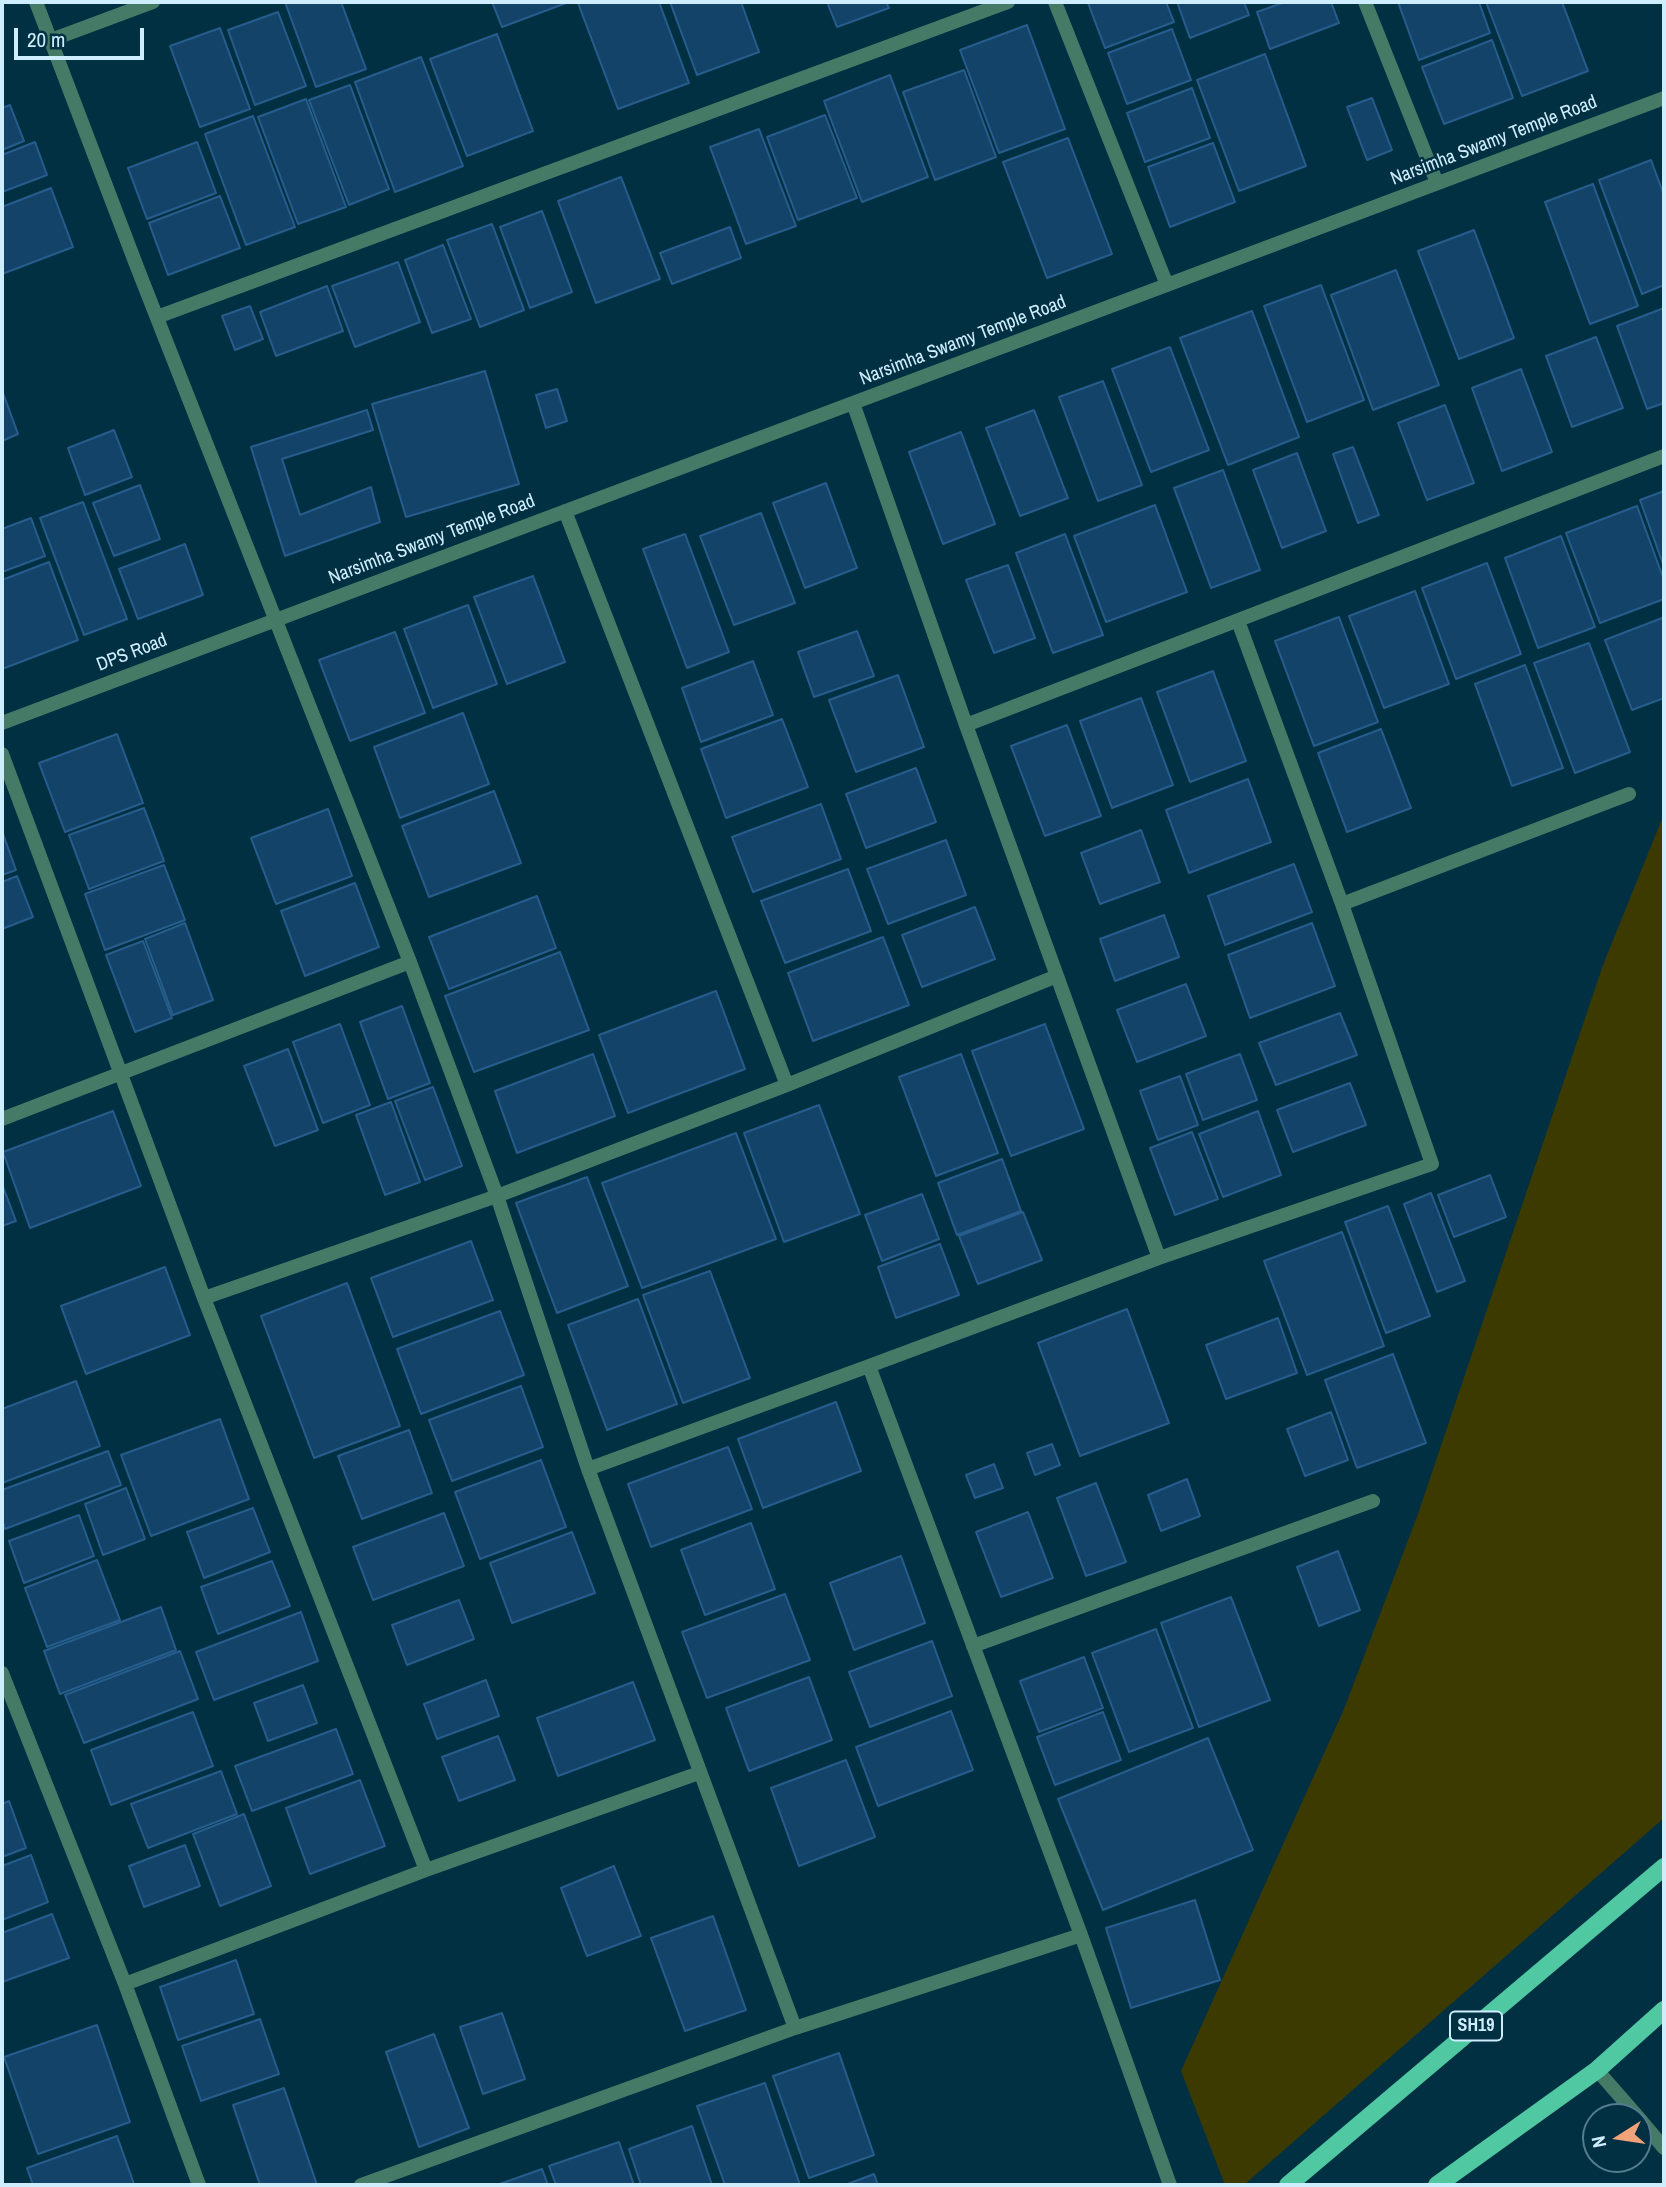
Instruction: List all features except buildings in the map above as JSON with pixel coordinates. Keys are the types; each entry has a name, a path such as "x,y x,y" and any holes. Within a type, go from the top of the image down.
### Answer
{"main road":[{"name":"SH19","path":"1288,2185 1664,1867"},
{"path":"1437,2185 1597,2070 1664,2010"}],"street":[{"path":"36,2 410,962 497,1196 588,1469 795,2028"},
{"path":"51,40 153,2"},
{"path":"157,317 1008,2"},
{"path":"1055,2 1167,285"},
{"path":"1365,2 1437,183"},
{"name":"Narsimha Swamy Temple Road","path":"276,619 1664,98"},
{"path":"853,403 1158,1258"},
{"path":"966,725 1664,456"},
{"path":"565,511 787,1085"},
{"name":"DPS Road","path":"2,723 276,619"},
{"path":"588,1469 1158,1258 1432,1164 1342,904 1238,621"},
{"path":"2,754 204,1298 426,1870"},
{"path":"1342,904 1629,794"},
{"path":"2,1119 410,962"},
{"path":"204,1298 497,1196 787,1085 1057,975"},
{"path":"869,1366 1081,1935 1170,2185"},
{"path":"973,1646 1373,1501"},
{"path":"2,1673 7,1700 125,1984 199,2185"},
{"path":"125,1984 426,1870 699,1773"},
{"path":"361,2185 795,2028 1081,1935"},
{"path":"1597,2070 1626,2103"},
{"path":"1652,2134 1664,2148"}],"shaded area":[{"path":"1664,814 1664,1818 1244,2185 1225,2185 1181,2071 1344,1709 1418,1514 1603,965"}]}
